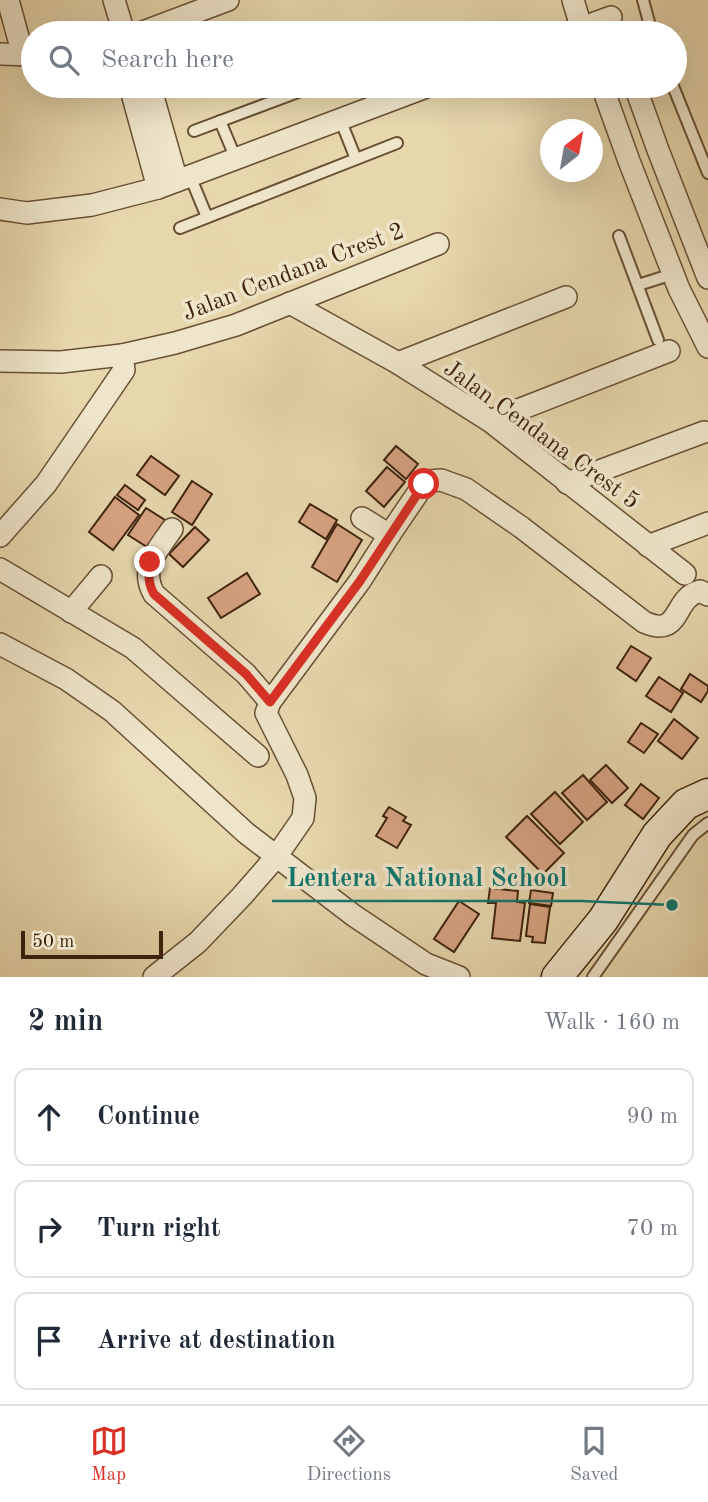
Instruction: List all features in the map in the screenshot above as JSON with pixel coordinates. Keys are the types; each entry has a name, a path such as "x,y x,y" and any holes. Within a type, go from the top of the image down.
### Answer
{"street":[{"path":"8,0 21,36"},
{"path":"114,0 120,21"},
{"path":"171,21 225,0"},
{"path":"573,0 576,21"},
{"path":"0,54 21,55"},
{"path":"137,98 150,122 175,182"},
{"path":"150,98 150,122"},
{"path":"0,209 27,213 92,205 175,182 398,98"},
{"path":"606,98 676,282 708,347"},
{"path":"639,98 708,278 676,282"},
{"name":"Jalan Cendana Crest 2","path":"0,361 61,362 122,355 175,344 236,325 438,244"},
{"path":"398,363 566,297"},
{"name":"Jalan Cendana Crest 5","path":"290,303 398,363 489,422 685,574"},
{"path":"489,422 664,346"},
{"path":"0,536 46,484 124,370 122,355"},
{"path":"567,482 704,432"},
{"path":"155,977 198,942 276,857 303,818 305,798 297,775 266,713 270,702 360,581 424,484 441,480 466,489 521,527 644,622 656,628 671,622 691,595 700,591 708,595"},
{"path":"362,519 390,534"},
{"path":"648,545 708,523"},
{"path":"172,529 150,562 150,588 246,674 270,702"},
{"path":"0,569 133,648 258,756"},
{"path":"71,612 101,576"},
{"path":"0,644 66,679 112,711 246,832 353,915 426,964 459,977"},
{"path":"557,977 603,920 657,835 686,804 708,794"}],"lane":[{"path":"643,0 649,21"},
{"path":"194,131 282,98"},
{"path":"678,98 708,173"},
{"path":"340,120 356,159"},
{"path":"220,121 236,159"},
{"path":"180,228 397,143"},
{"path":"175,182 207,218"},
{"path":"619,236 664,346"},
{"path":"638,285 676,282"},
{"path":"593,977 693,835 708,823"}],"building":[{"path":"396,446 418,464 406,479 384,460"},
{"path":"151,456 179,476 165,495 137,475"},
{"path":"387,467 405,482 384,507 366,491"},
{"path":"192,481 212,494 192,525 172,512"},
{"path":"125,485 145,500 138,510 117,495"},
{"path":"115,497 139,515 113,550 89,532"},
{"path":"310,504 337,520 326,539 299,522"},
{"path":"146,508 165,520 147,547 128,535"},
{"path":"337,524 362,540 337,582 312,567"},
{"path":"195,527 209,540 183,567 169,554"},
{"path":"247,573 260,594 221,618 208,598"},
{"path":"631,646 651,658 636,681 617,668"},
{"path":"690,674 708,686 701,702 681,689"},
{"path":"659,677 683,693 671,712 646,696"},
{"path":"674,719 698,738 682,759 658,741"},
{"path":"641,723 658,734 644,753 628,742"},
{"path":"606,765 628,788 612,803 590,780"},
{"path":"583,775 607,802 587,820 562,793"},
{"path":"641,784 659,798 643,819 625,805"},
{"path":"555,792 583,822 560,844 531,814"},
{"path":"389,807 406,817 403,821 411,825 397,848 376,836 387,818 383,816"},
{"path":"527,816 564,853 543,874 506,837"},
{"path":"490,888 518,891 517,902 525,903 520,941 492,938 496,903 488,903"},
{"path":"531,890 553,893 551,906 529,903"},
{"path":"459,901 479,914 454,952 434,939"},
{"path":"530,904 550,907 545,943 532,942 533,937 526,936"}],"place":[{"name":"Lentera National School","path":"672,905"}],"route":[{"path":"150,562 150,588 154,594 246,674 270,702 360,581 424,484"}]}
